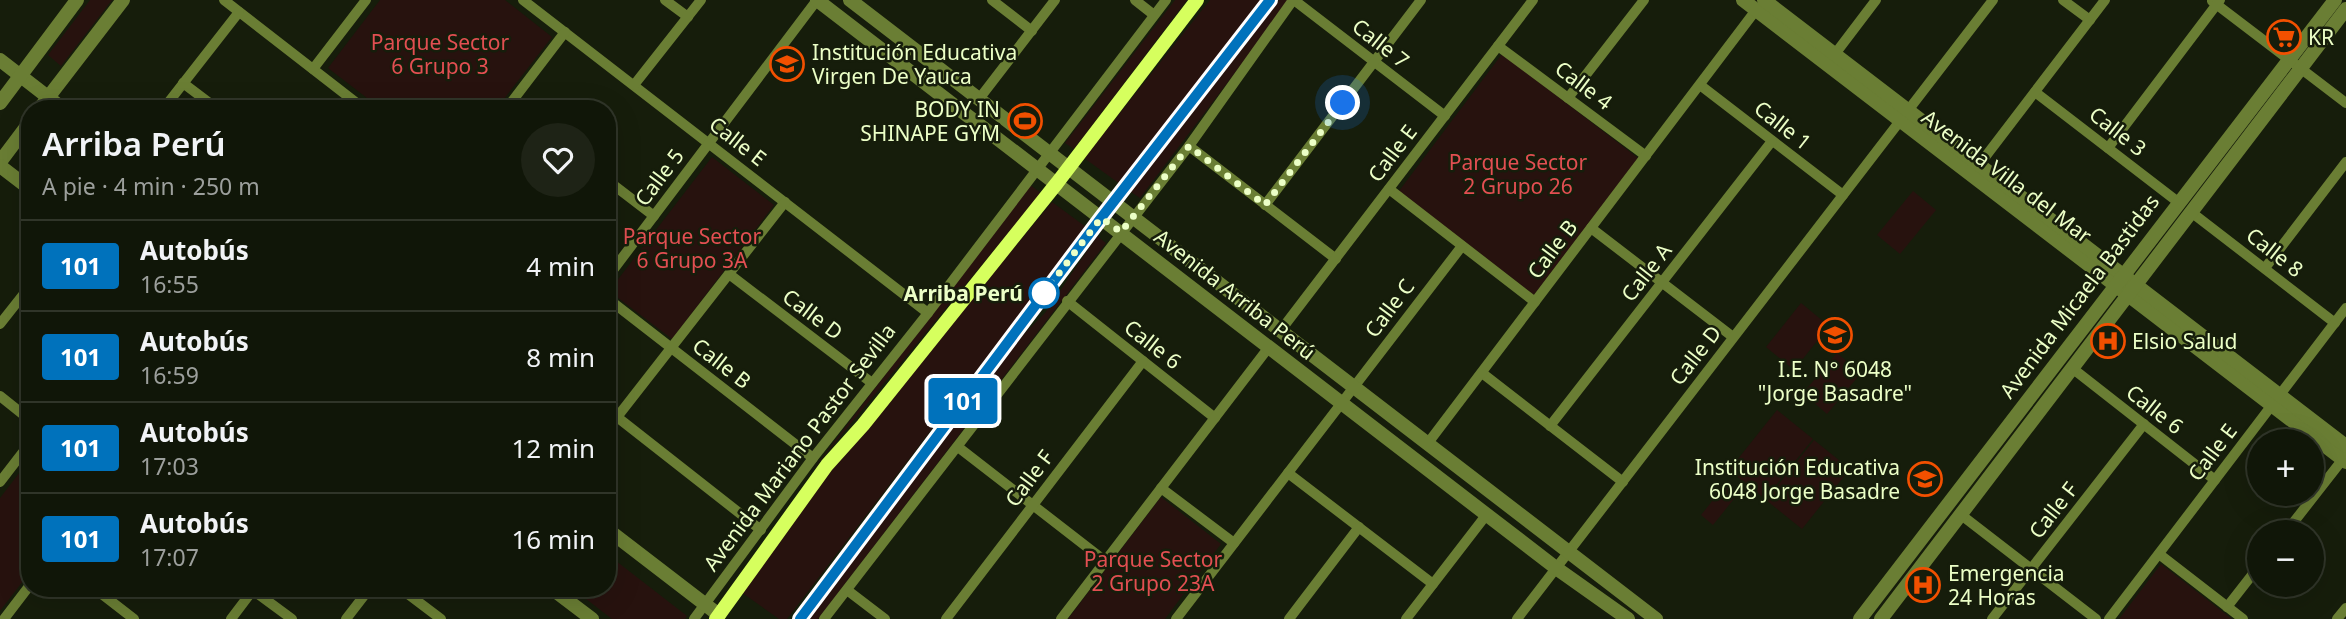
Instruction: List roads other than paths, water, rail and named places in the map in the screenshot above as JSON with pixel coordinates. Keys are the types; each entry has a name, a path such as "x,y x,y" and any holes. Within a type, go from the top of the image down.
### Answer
{"main road":[{"name":"Avenida Mariano Pastor Sevilla","path":"720,618 827,465 863,425 1069,168 1197,0"},
{"path":"800,619 1101,218 1270,0"}],"street":[{"path":"0,103 76,0"},
{"path":"46,100 122,0"},
{"path":"223,0 353,100"},
{"path":"313,69 366,0"},
{"name":"Calle E","path":"523,0 928,313"},
{"path":"665,0 688,18"},
{"path":"634,85 702,0"},
{"name":"Avenida Arriba Perú","path":"817,0 1269,347 1428,443 1656,619"},
{"name":"Calle 5","path":"616,266 817,0"},
{"name":"Avenida Arriba Perú","path":"850,0 1282,330 1348,394 1487,514 1628,619"},
{"path":"992,0 1032,31"},
{"path":"979,99 1055,0"},
{"path":"1135,0 1154,15"},
{"name":"Avenida Mariano Pastor Sevilla","path":"694,619 813,458 928,313 1166,0"},
{"path":"824,619 1189,146 1293,0"},
{"name":"Calle 7","path":"1293,0 1445,116"},
{"path":"1265,205 1421,0"},
{"name":"Calle E","path":"1282,330 1533,0"},
{"path":"1568,98 1644,0"},
{"name":"Avenida Villa del Mar","path":"1743,0 1760,5 1835,54 1904,115 1979,165 2118,280"},
{"path":"1835,54 1876,0"},
{"path":"1904,115 1993,0"},
{"path":"2063,0 2090,20"},
{"path":"1979,165 2105,0"},
{"name":"Avenida Micaela Bastidas","path":"1881,619 2191,212 2295,64 2335,0"},
{"path":"2108,148 2216,1 2346,103"},
{"name":"Avenida Villa del Mar","path":"1760,5 2345,456"},
{"name":"Calle B","path":"1428,443 1760,5"},
{"name":"Avenida Micaela Bastidas","path":"1860,619 2178,202 2295,64 2346,9"},
{"path":"169,100 239,12"},
{"path":"515,100 565,32"},
{"name":"Calle 4","path":"1498,46 1646,156"},
{"path":"0,60 21,76 41,100"},
{"path":"183,83 205,100"},
{"name":"Calle 1","path":"1700,85 1843,195"},
{"name":"Calle 3","path":"2035,92 2178,202"},
{"name":"Calle D","path":"1517,619 1904,115"},
{"path":"21,135 0,164 21,182"},
{"name":"Calle A","path":"1550,426 1772,141"},
{"path":"1189,146 1336,259"},
{"path":"2265,268 2346,162"},
{"path":"616,187 654,216"},
{"path":"1389,189 1535,302"},
{"path":"761,530 617,417 785,202"},
{"name":"Calle 8","path":"2191,212 2335,323"},
{"path":"1591,228 1734,337"},
{"name":"Calle C","path":"1348,394 1462,246"},
{"name":"Calle D","path":"729,274 872,383"},
{"name":"Calle 6","path":"1067,301 1215,418"},
{"path":"0,324 21,305"},
{"name":"Calle B","path":"616,305 813,458"},
{"name":"Calle E","path":"2109,619 2346,308"},
{"path":"1061,619 1269,347"},
{"name":"Calle F","path":"946,619 1143,361"},
{"name":"Calle 6","path":"2072,368 2215,480"},
{"path":"1482,373 1623,482"},
{"path":"1177,619 1348,394"},
{"path":"0,396 21,413"},
{"name":"Calle F","path":"1992,619 2144,424"},
{"path":"958,447 1105,561"},
{"path":"0,481 21,454"},
{"path":"2295,520 2345,456"},
{"path":"1288,472 1433,584"},
{"path":"1161,488 1234,543"},
{"path":"1406,619 1487,514"},
{"path":"1960,514 2096,619"},
{"path":"1289,619 1359,527"},
{"path":"616,536 720,618"},
{"path":"2159,554 2243,619"},
{"path":"2227,607 2247,581"},
{"path":"847,590 884,619"},
{"path":"4,619 21,597"},
{"path":"106,597 134,619"},
{"path":"231,619 246,597"},
{"path":"263,597 292,619"},
{"path":"346,619 363,597"},
{"path":"412,597 441,619"},
{"path":"561,597 583,616"},
{"path":"2337,619 2346,607"}],"place":[{"name":"KR","path":"2284,37"},
{"name":"Institución Educativa Virgen De Yauca","path":"787,64"},
{"name":"BODY IN SHINAPE GYM","path":"1025,121"},
{"name":"Arriba Perú","path":"1044,293"},
{"name":"I.E. N° 6048 \"Jorge Basadre\"","path":"1835,335"},
{"name":"Elsio Salud","path":"2108,341"},
{"name":"Institución Educativa 6048 Jorge Basadre","path":"1925,479"},
{"name":"Emergencia 24 Horas","path":"1923,585"}],"park label":[{"name":"Parque Sector 6 Grupo 3","path":"440,54"},
{"name":"Parque Sector 2 Grupo 26","path":"1518,174"},
{"name":"Parque Sector 6 Grupo 3A","path":"692,248"},
{"name":"Parque Sector 2 Grupo 23A","path":"1153,571"}]}
